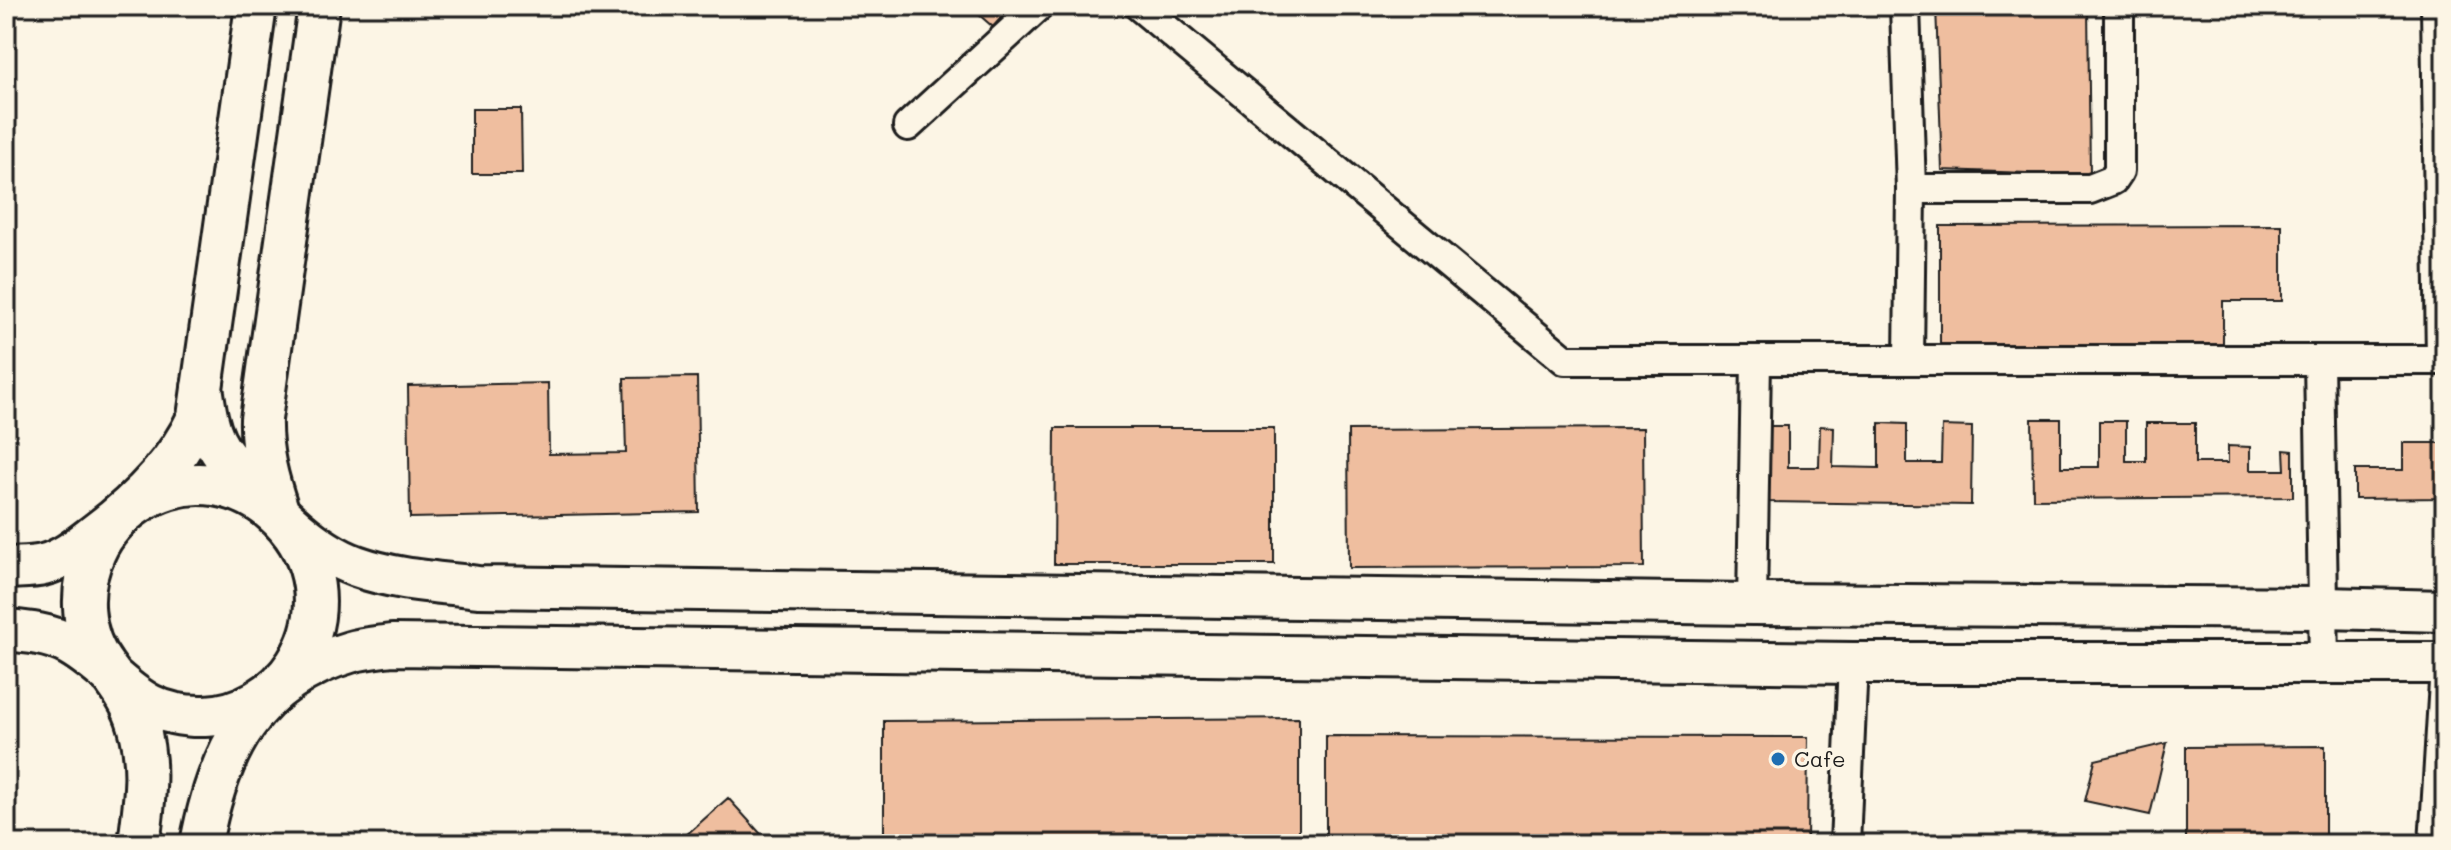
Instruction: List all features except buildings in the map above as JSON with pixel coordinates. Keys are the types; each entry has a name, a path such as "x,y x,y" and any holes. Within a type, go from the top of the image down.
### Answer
{"street":[{"path":"139,844 147,777 138,723 118,684 91,644 83,596 87,572 109,529 159,477 187,440 198,417 256,6"},
{"path":"281,518 261,444 261,419 319,6"},
{"path":"908,126 1039,6"},
{"path":"1139,6 1565,360 2443,360 2436,6"},
{"path":"1905,6 1911,189 1909,360"},
{"path":"1911,189 2090,189 2113,180 2119,171 2119,6"},
{"path":"1752,604 1756,360"},
{"path":"2319,360 2324,664"},
{"path":"201,844 214,787 230,747 249,718 291,672 304,652 313,629 316,605 315,581 297,536 216,444 207,422 202,387"},
{"path":"6,568 42,566 68,555 146,498 168,489 193,485 217,486 240,492 262,503 317,544 354,565 398,577 478,587 2445,611"},
{"path":"1320,598 1321,656"},
{"path":"6,630 36,632 68,644 90,658 137,699 159,709 183,715 207,716 231,713 253,703 317,664 352,652 392,645 1853,663 2445,665 2434,844"},
{"path":"1845,844 1853,663"}],"place":[{"name":"Cafe","path":"1778,759"}]}
